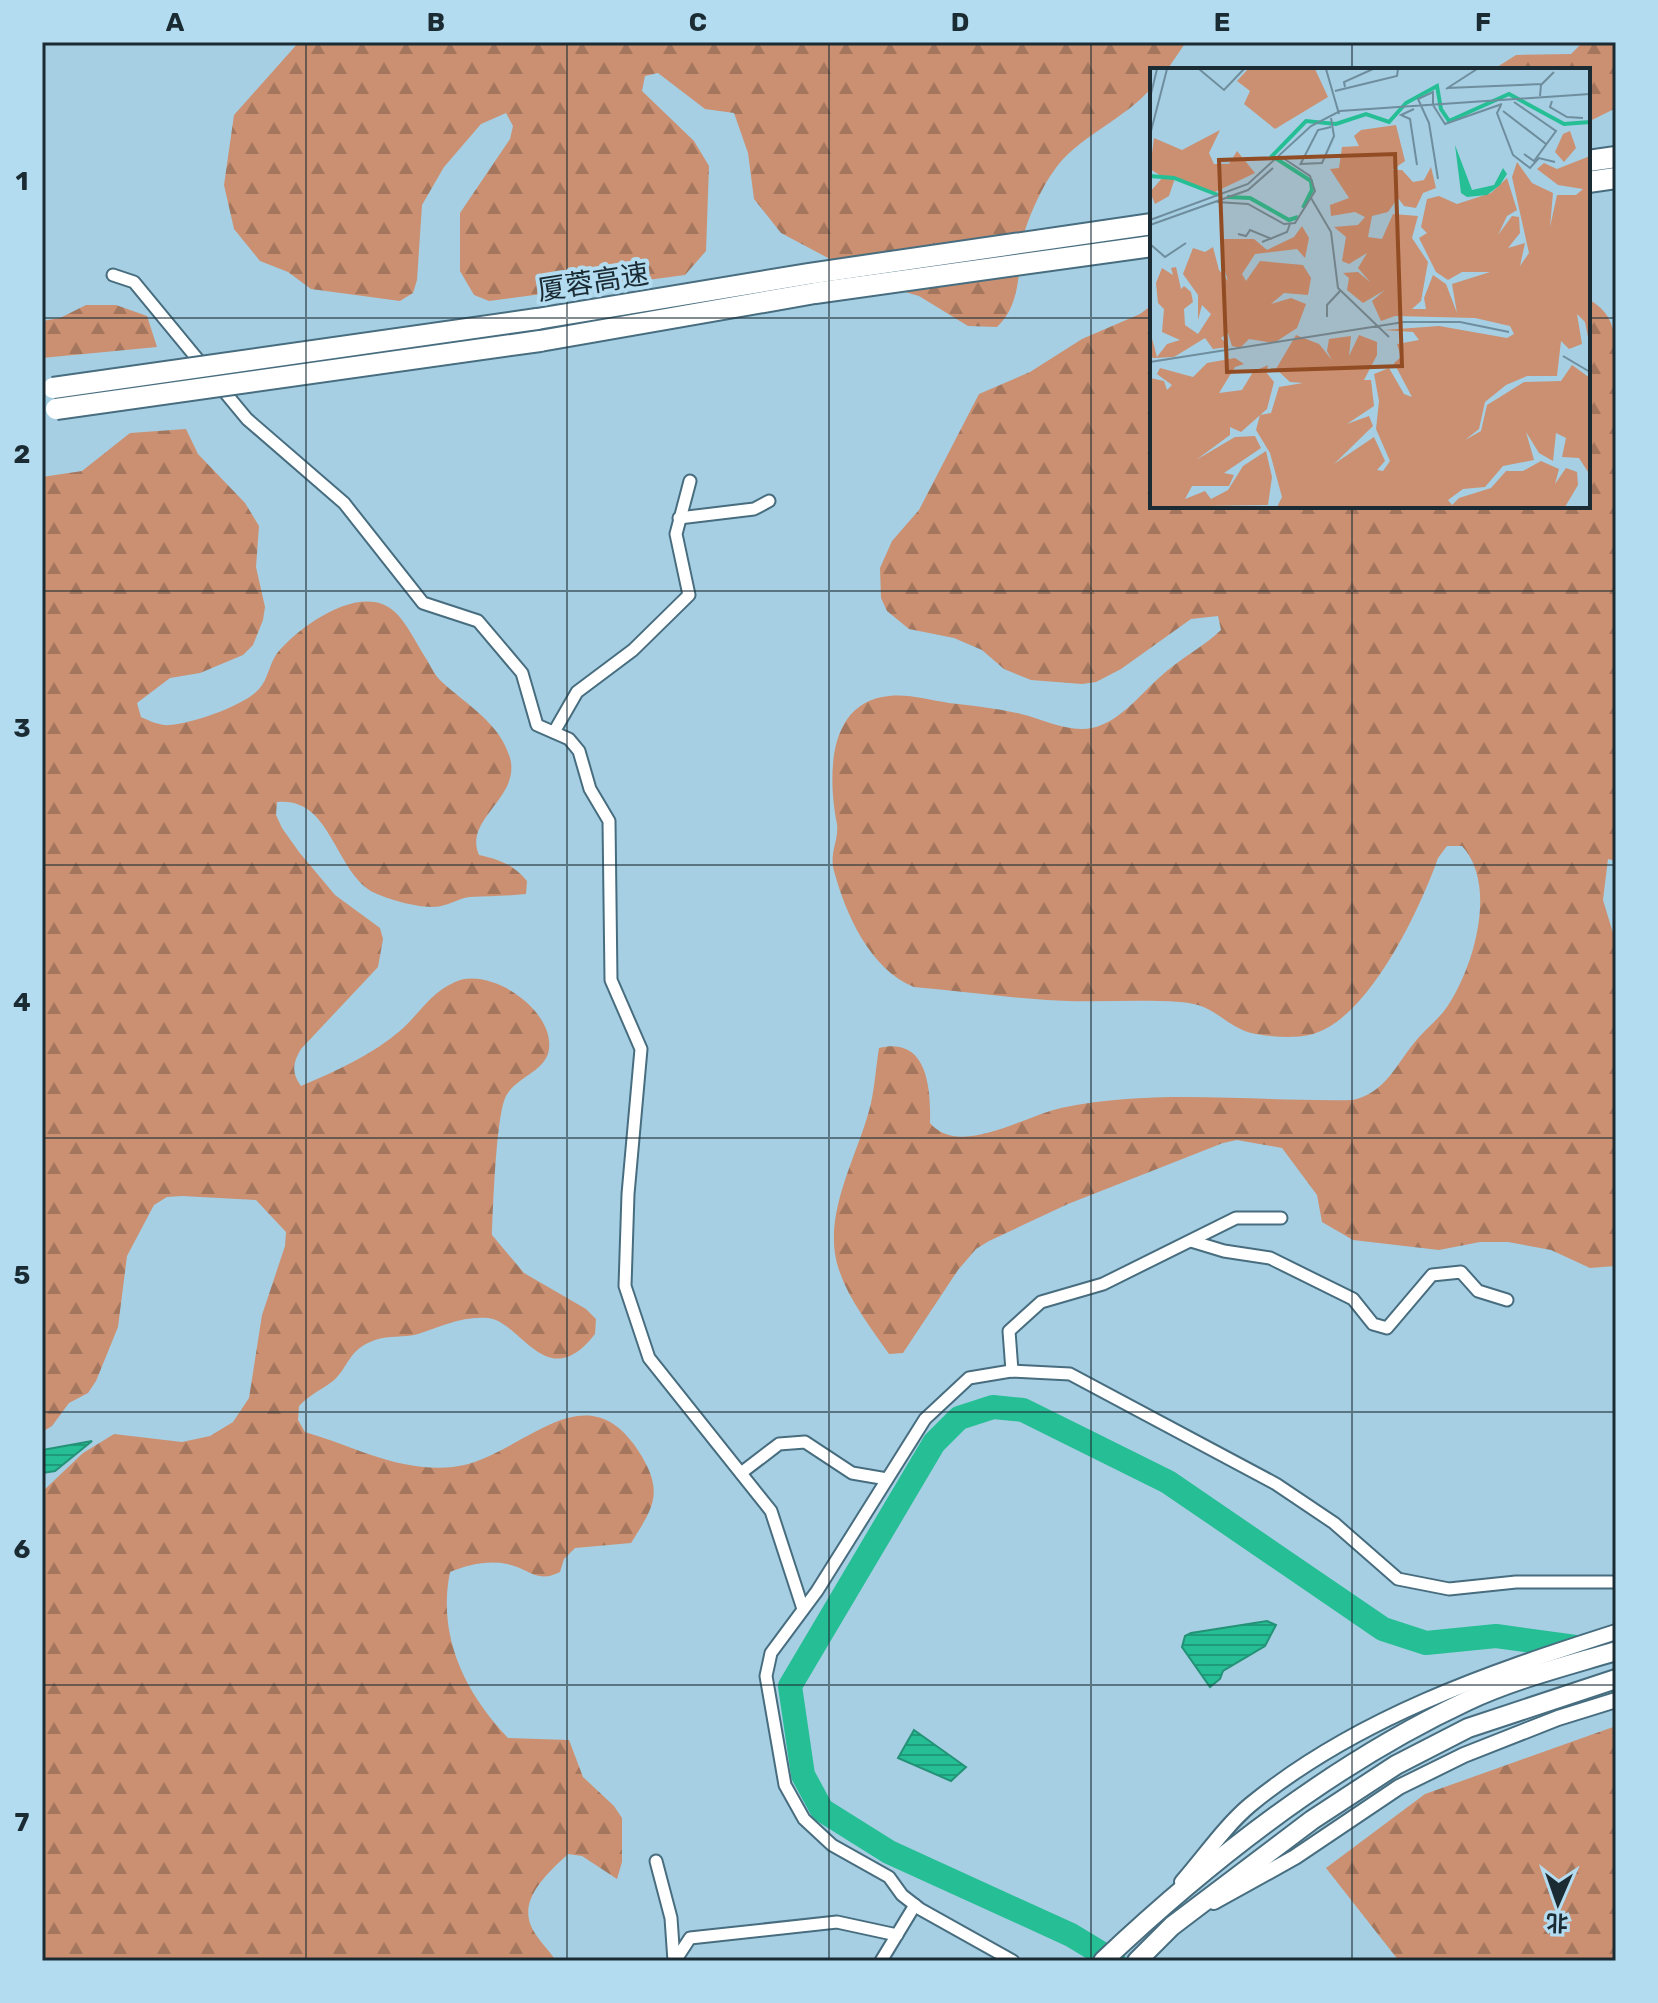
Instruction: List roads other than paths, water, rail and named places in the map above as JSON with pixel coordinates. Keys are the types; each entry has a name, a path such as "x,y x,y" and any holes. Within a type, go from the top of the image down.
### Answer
{"highway":[{"path":"1590,161 1616,157"},
{"path":"1590,182 1616,178"},
{"name":"厦蓉高速","path":"48,399 808,274 1150,224"},
{"name":"厦蓉高速","path":"48,399 608,332 815,293 1150,246"},
{"path":"1103,1961 1155,1912 1301,1798 1393,1738 1534,1666 1616,1651"},
{"path":"1137,1961 1172,1926 1312,1820 1396,1765 1468,1728 1616,1679"}],"street":[{"path":"113,275 134,282 247,419 344,503 423,603 478,621 522,673 537,725 569,739 579,751 590,789 609,821 611,980 641,1049 628,1194 625,1286 649,1358 771,1511 803,1609"},
{"path":"554,732 577,692 633,650 689,595 676,534 690,481"},
{"path":"679,518 754,509 769,501"},
{"path":"1012,1371 1009,1331 1041,1302 1103,1284 1236,1218 1281,1218"},
{"path":"1191,1241 1224,1251 1270,1258 1353,1299 1373,1324 1387,1328 1432,1275 1461,1272 1478,1291 1507,1300"},
{"path":"1013,1961 915,1905 889,1877 832,1845 804,1819 785,1785 766,1676 771,1653 803,1609 925,1419 969,1378 1012,1371 1070,1374 1203,1443 1334,1523 1398,1579 1449,1589 1516,1582 1616,1582"},
{"path":"741,1473 779,1444 805,1442 852,1473 887,1479"},
{"path":"1155,1912 1249,1806 1310,1764 1396,1712 1534,1666 1616,1632"},
{"path":"1172,1926 1295,1857 1399,1787 1531,1728 1616,1700"},
{"path":"656,1861 671,1918 674,1961"},
{"path":"881,1961 915,1905"},
{"path":"674,1961 690,1938 837,1922 897,1935"}],"waterway":[{"path":"1114,1961 1071,1935 889,1852 822,1810 803,1775 790,1686 934,1443 959,1418 993,1407 1023,1410 1168,1482 1383,1629 1426,1643 1496,1636 1590,1649"}]}
